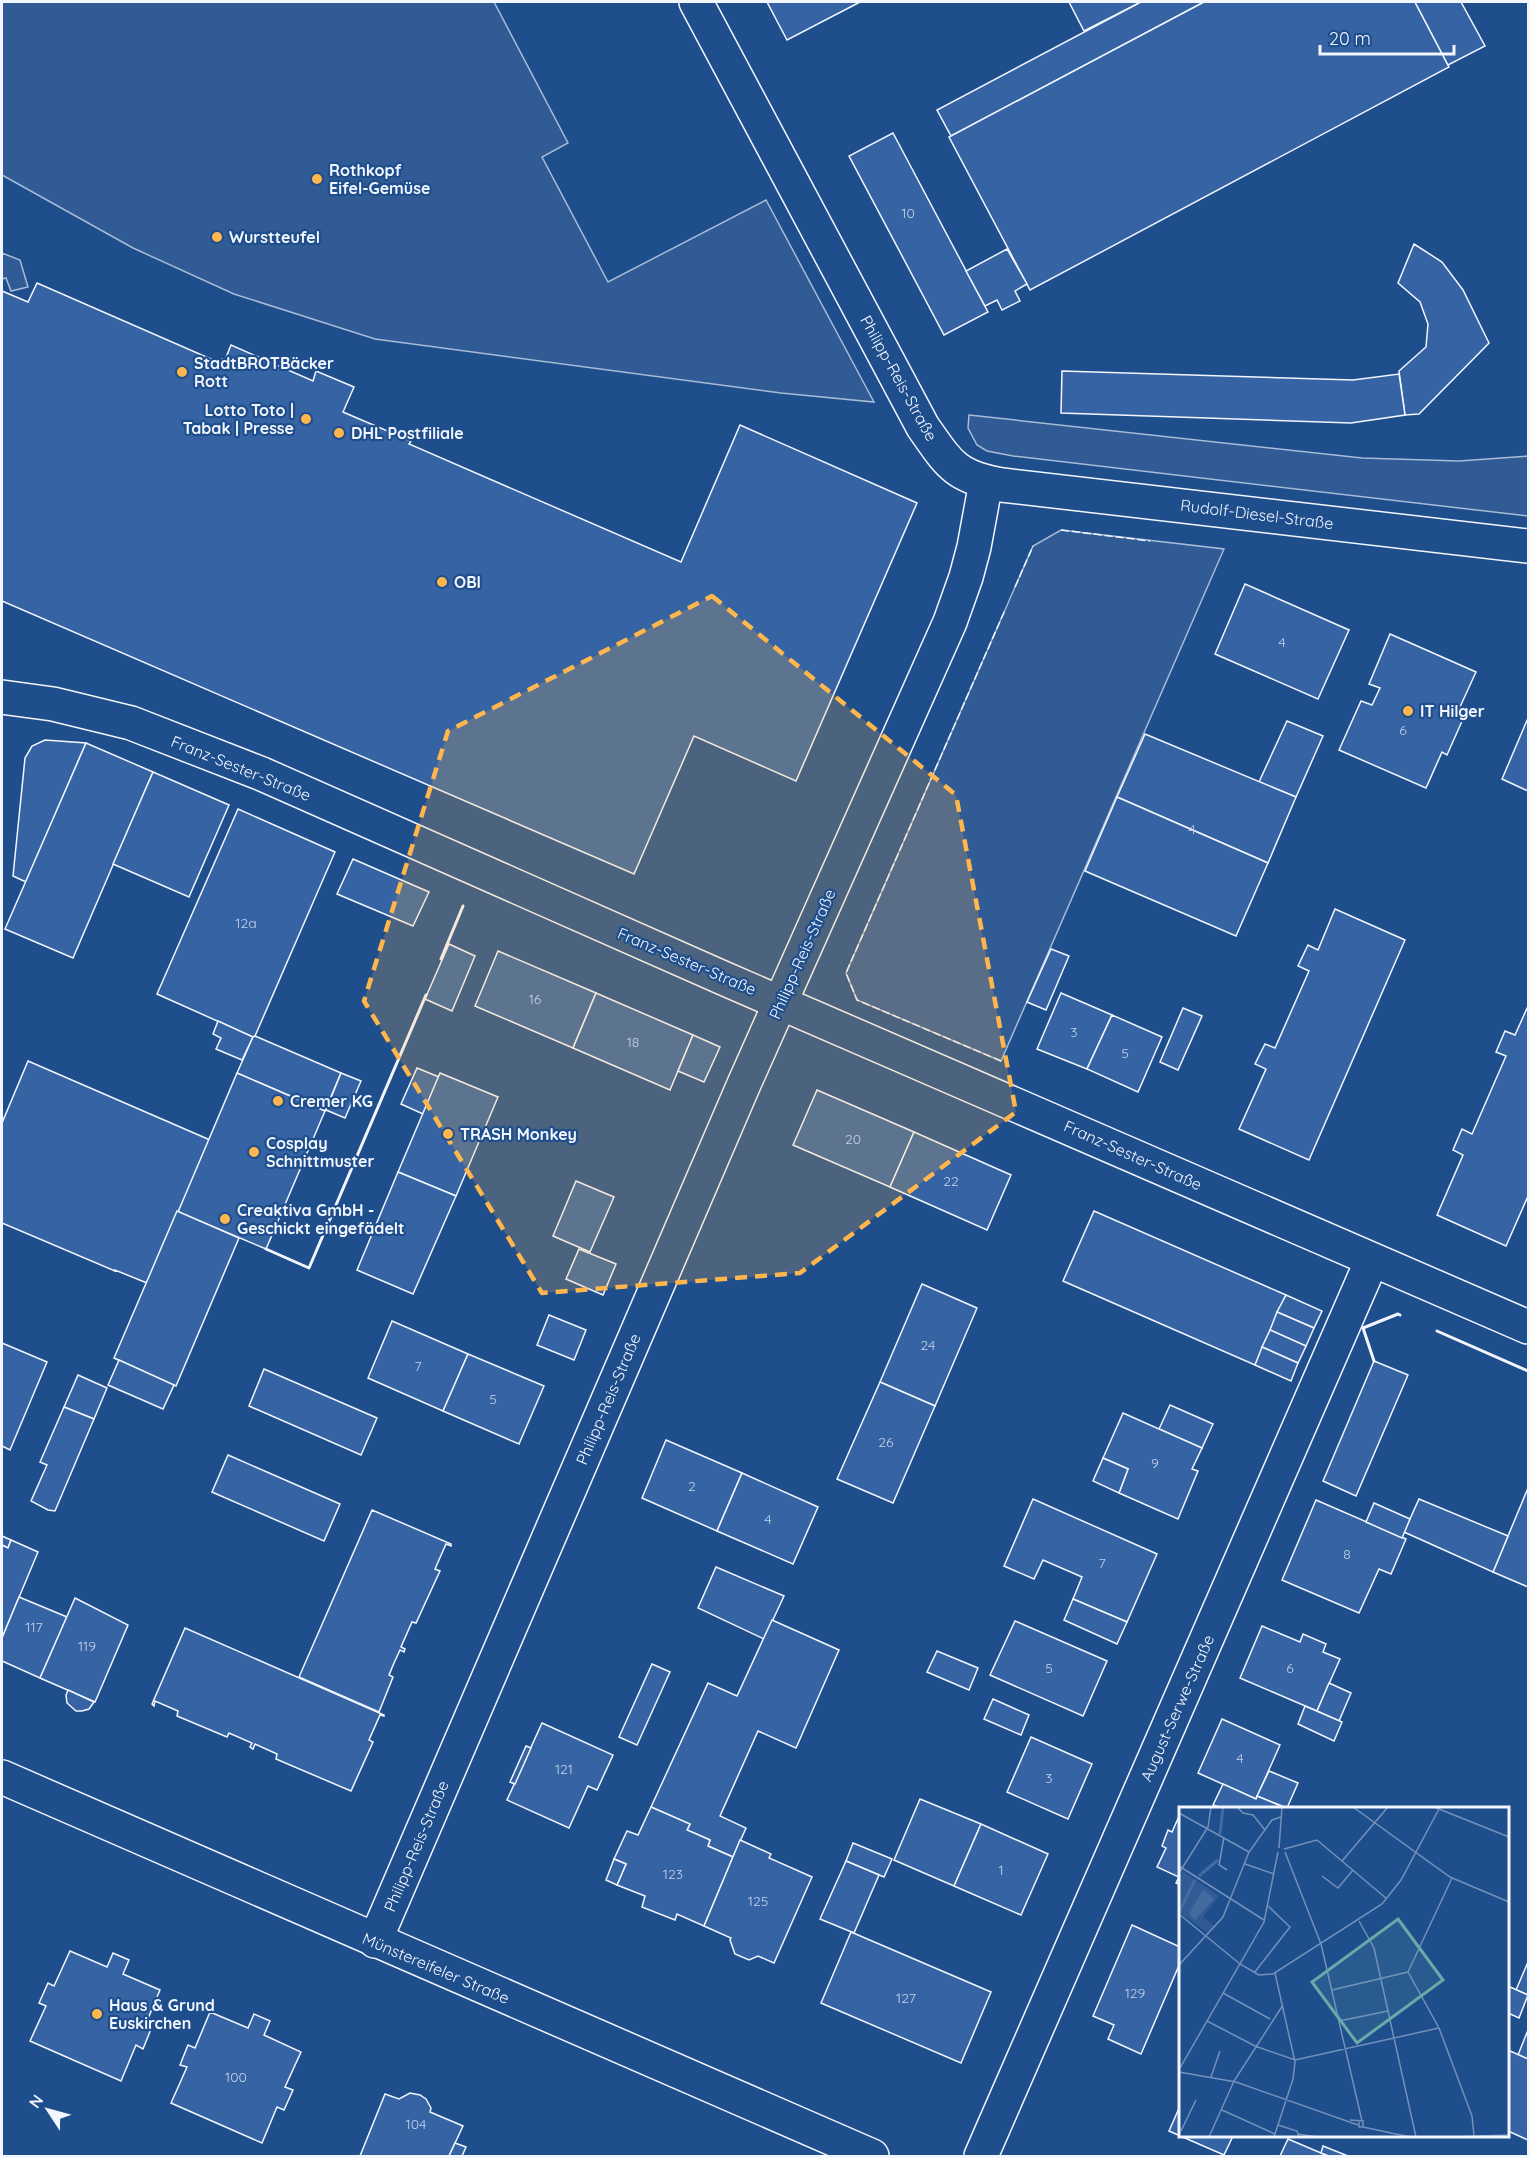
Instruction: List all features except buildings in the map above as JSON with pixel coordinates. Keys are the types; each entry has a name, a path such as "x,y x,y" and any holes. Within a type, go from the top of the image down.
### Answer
{"street":[{"name":"Philipp-Reis-Straße","path":"375,1941 780,1001 950,622 974,548 986,482 968,477 952,465 923,427 696,2"},
{"name":"Rudolf-Diesel-Straße","path":"986,482 1528,546"},
{"name":"Franz-Sester-Straße","path":"2,697 94,712 131,723 262,774 1528,1327"},
{"name":"August-Serwe-Straße","path":"981,2157 1372,1260"},
{"name":"Münstereifeler Straße","path":"2,1777 872,2157"}],"highlighted area":[{"path":"712,596 956,795 1016,1112 800,1273 542,1293 364,1001 448,731"}],"shaded area":[{"path":"2,2 494,2 568,143 542,157 608,282 766,200 874,402 781,393 375,339 234,294 133,248 2,175"},
{"path":"2,253 20,260 28,287 11,291 6,278 2,279"},
{"path":"969,415 1362,458 1459,461 1528,456 1528,516 1013,456 987,451 977,445 968,428"},
{"path":"1061,530 1224,549 1001,1061 857,1000 846,973 1033,546"}],"fence":[{"path":"1061,530 1150,541"},
{"path":"1015,587 1033,546"},
{"path":"1001,1061 857,1000 846,973 1005,610"}],"wall":[{"path":"441,959 463,906"},
{"path":"266,1249 309,1268 426,995"},
{"path":"1374,1361 1363,1328 1400,1315"},
{"path":"1437,1331 1528,1371"}],"place":[{"name":"Rothkopf Eifel-Gemüse","path":"317,179"},
{"name":"Wurstteufel","path":"217,237"},
{"name":"StadtBROTBäcker Rott","path":"182,372"},
{"name":"Lotto Toto | Tabak | Presse","path":"306,419"},
{"name":"DHL Postfiliale","path":"339,433"},
{"name":"OBI","path":"442,582"},
{"name":"IT Hilger","path":"1408,711"},
{"name":"Cremer KG","path":"278,1101"},
{"name":"TRASH Monkey","path":"448,1134"},
{"name":"Cosplay Schnittmuster","path":"254,1152"},
{"name":"Creaktiva GmbH - Geschickt eingefädelt","path":"225,1219"},
{"name":"Haus & Grund Euskirchen","path":"97,2014"}]}
